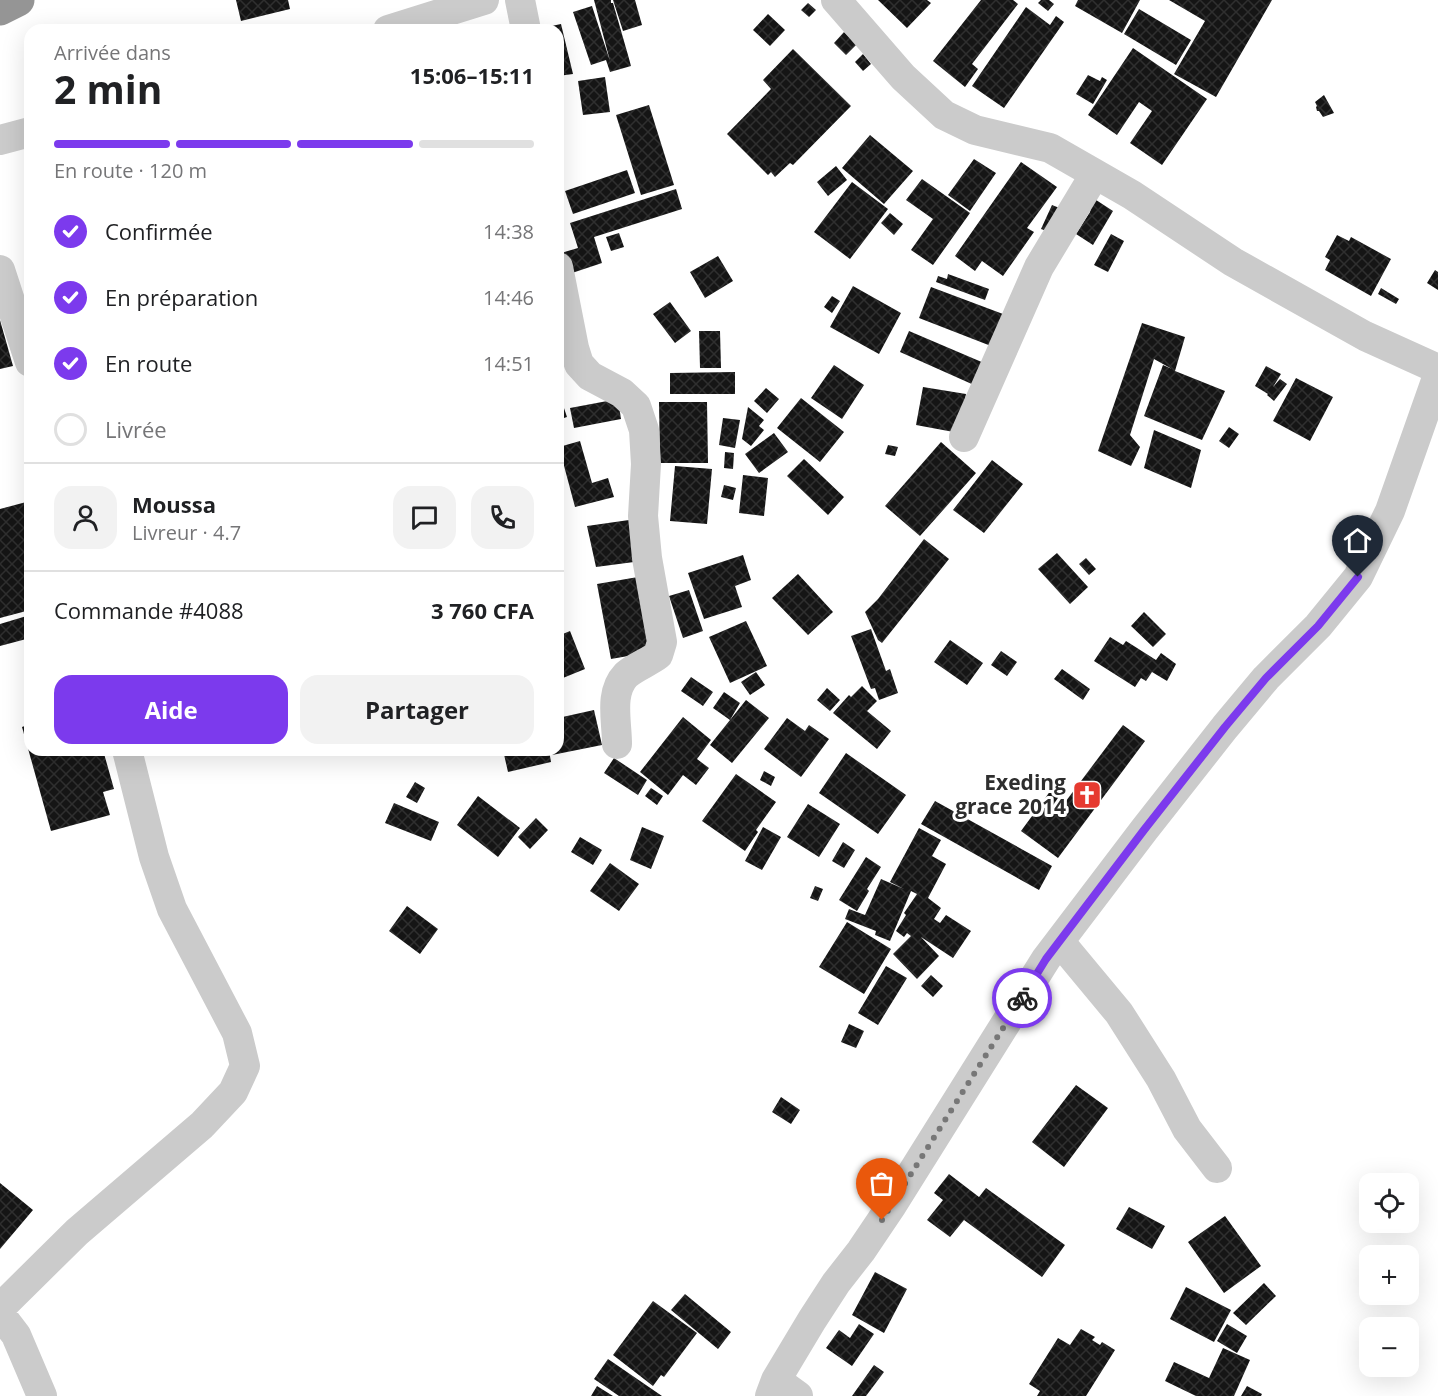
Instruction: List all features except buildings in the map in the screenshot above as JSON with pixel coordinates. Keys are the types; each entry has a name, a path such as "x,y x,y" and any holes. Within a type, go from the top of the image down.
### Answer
{"highway":[{"path":"0,9 18,0"}],"street":[{"path":"407,24 484,0"},
{"path":"520,0 525,24"},
{"path":"836,0 903,77 944,115 975,130 1050,148 1132,195 1233,262 1365,336 1438,369"},
{"path":"0,140 24,134"},
{"path":"964,437 1039,267 1095,174"},
{"path":"0,270 24,344"},
{"path":"564,297 579,364 590,376 622,393 636,406 644,430 646,464 643,516 647,558 662,642 658,655 627,674 615,694 618,744"},
{"path":"781,1391 812,1320 892,1205 1046,959 1225,727 1266,678 1318,626 1358,577 1389,511 1438,375"},
{"path":"0,1308 78,1232 202,1125 233,1092 245,1066 237,1033 172,909 154,857 129,756"},
{"path":"1060,942 1119,1013 1161,1079 1187,1129 1217,1168"},
{"path":"0,1314 15,1335 42,1396"}],"way so far":[{"path":"882,1220 1022,998"}],"place":[{"name":"Exeding grace 2014","path":"1087,795"}],"route":[{"path":"1022,998 1046,959 1225,727 1266,678 1318,626 1358,577"}]}
